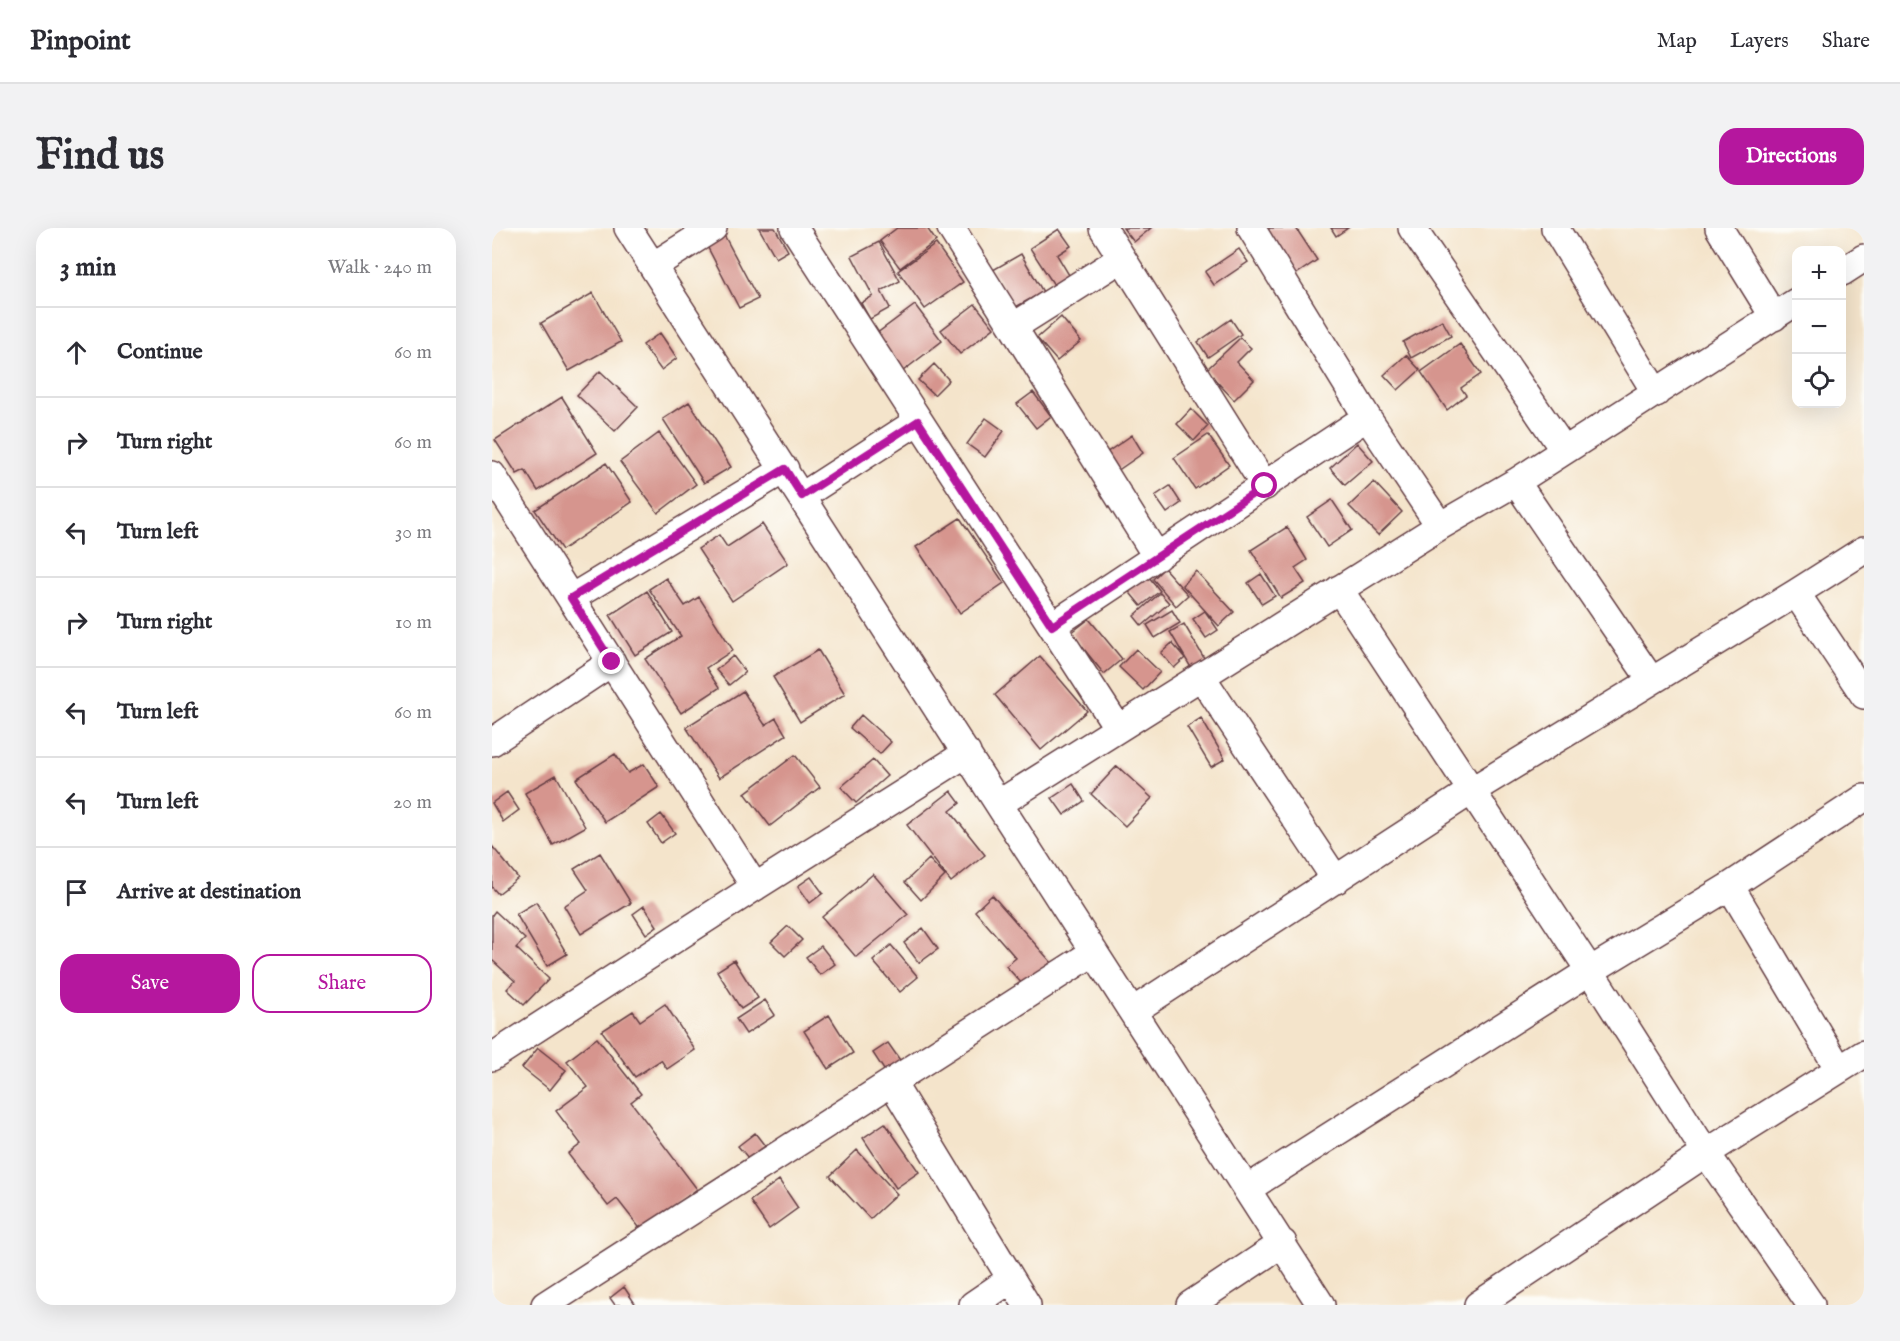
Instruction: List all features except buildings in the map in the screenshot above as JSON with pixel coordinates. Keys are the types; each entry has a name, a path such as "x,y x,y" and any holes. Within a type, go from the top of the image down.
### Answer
{"street":[{"path":"628,228 1322,1305"},
{"path":"653,266 713,228"},
{"path":"794,228 1118,728"},
{"path":"951,228 1157,557"},
{"path":"1103,228 1265,486"},
{"path":"1251,228 1367,417 1440,526"},
{"path":"1412,228 1564,450"},
{"path":"1555,228 1656,393"},
{"path":"1719,228 1774,317"},
{"path":"1012,327 1122,258"},
{"path":"1846,269 1864,258"},
{"path":"1000,803 1440,526 1516,482 1792,305"},
{"path":"1052,626 1367,417"},
{"path":"802,496 918,421"},
{"path":"571,598 785,469"},
{"path":"1516,482 1651,680"},
{"path":"495,484 571,598 755,886"},
{"path":"1133,1011 1471,791 1796,593 1864,549"},
{"path":"1339,589 1590,971 1706,1154 1811,1305"},
{"path":"1796,593 1864,695"},
{"path":"492,742 612,662"},
{"path":"1201,676 1336,880"},
{"path":"492,1057 755,886 967,753"},
{"path":"1247,1189 1590,971 1730,886 1864,798"},
{"path":"1730,886 1839,1069"},
{"path":"545,1305 1094,952"},
{"path":"1478,1305 1706,1154 1864,1054"},
{"path":"892,1083 1028,1305"},
{"path":"1190,1305 1283,1243"},
{"path":"973,1305 1011,1280"}],"route":[{"path":"612,662 571,598 785,469 802,496 918,421 1052,626 1265,486"}]}
